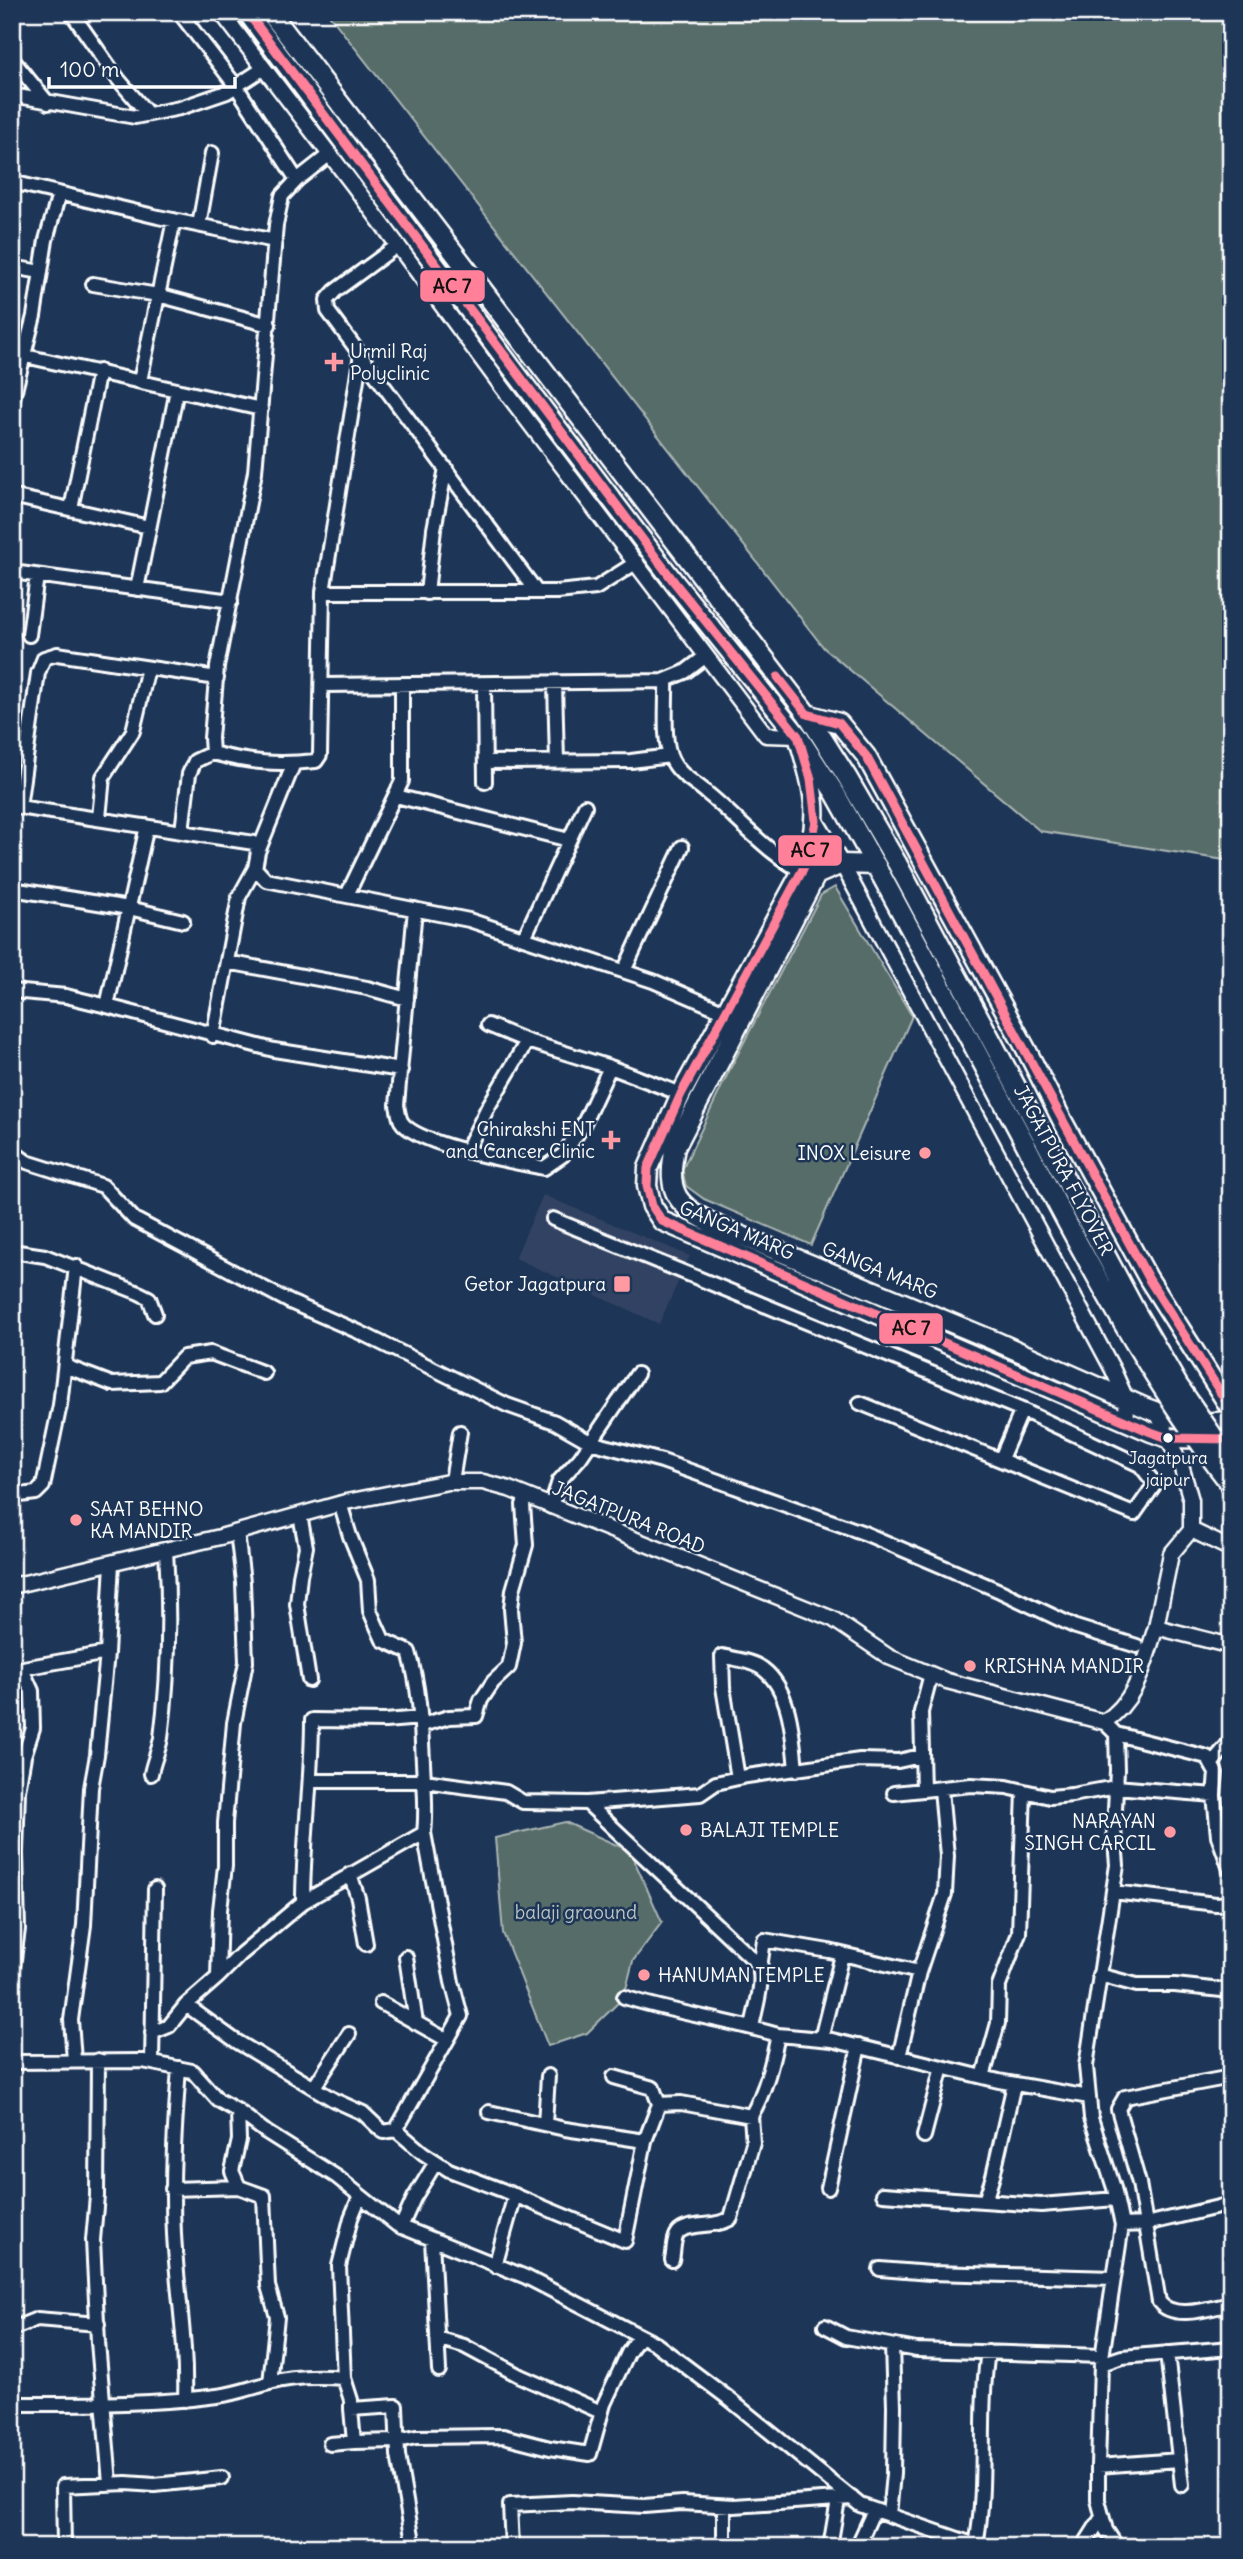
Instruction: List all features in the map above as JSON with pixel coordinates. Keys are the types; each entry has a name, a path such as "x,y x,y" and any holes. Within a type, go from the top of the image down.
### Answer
{"main road":[{"name":"JAGATPURA FLYOVER","path":"247,12 500,353 667,572 797,736 835,793 878,870 1134,1343 1164,1393 1231,1485"},
{"name":"JAGATPURA FLYOVER","path":"270,12 807,714 897,863 1136,1312 1178,1385 1231,1462"},
{"path":"807,714 839,723 866,756 1148,1278 1227,1417 1231,1439"},
{"path":"797,736 810,779 816,821 809,873 842,864 878,870"},
{"name":"GANGA MARG","path":"809,873 733,1016 675,1148 672,1164 674,1193 691,1213 995,1340 1157,1412 1171,1417 1227,1417"},
{"name":"GANGA MARG","path":"733,1016 681,1094 648,1168 647,1186 652,1206 662,1221 1127,1422 1168,1437 1231,1439"}],"street":[{"path":"71,12 118,79 148,114"},
{"path":"179,12 236,86 297,180"},
{"path":"221,12 766,735 797,736"},
{"path":"12,59 48,103"},
{"path":"12,96 135,117 180,108 227,92 264,68"},
{"path":"200,225 212,153"},
{"path":"212,753 217,678 255,471 275,241 282,196 297,180 330,154"},
{"path":"12,182 275,241"},
{"path":"12,402 18,354 59,194"},
{"path":"140,381 174,220"},
{"path":"398,245 335,291 327,300 328,311 537,592"},
{"path":"12,267 41,272"},
{"path":"93,284 158,295 269,325"},
{"path":"18,354 261,410"},
{"path":"182,831 189,775 195,761 212,753 281,765 316,761 320,755 323,592 361,354"},
{"path":"71,509 99,372"},
{"path":"137,589 177,390"},
{"path":"427,593 434,529 446,468"},
{"path":"12,496 149,527"},
{"path":"323,592 537,592 596,588 637,562"},
{"path":"12,572 231,601"},
{"path":"29,635 37,576"},
{"path":"217,678 58,654 44,658 38,673 15,806 254,843 258,852"},
{"path":"323,685 666,680 685,673 706,656"},
{"path":"99,818 103,777 133,731 148,668"},
{"path":"666,680 667,744 679,772 777,854 809,873"},
{"path":"555,683 557,762"},
{"path":"484,684 485,782"},
{"path":"347,895 402,781 402,685"},
{"path":"485,762 631,761 670,756"},
{"path":"213,1036 239,897 255,868 258,852 294,763"},
{"path":"396,796 569,840"},
{"path":"524,938 584,806"},
{"path":"816,821 842,864 1113,1370 1126,1399 1127,1422"},
{"path":"107,1006 146,826"},
{"path":"624,971 682,847"},
{"path":"255,868 266,880 279,884 469,920 653,981 733,1016"},
{"path":"12,889 129,908 183,921"},
{"path":"415,909 397,1105 401,1122 421,1138 544,1168 564,1155 583,1125 610,1067"},
{"path":"227,962 368,988 407,999"},
{"path":"12,991 66,996 213,1036 286,1052 401,1070"},
{"path":"488,1025 681,1094"},
{"path":"467,1150 488,1107 527,1041"},
{"path":"12,1151 27,1162 103,1186 134,1219 290,1302 359,1332 507,1405 555,1422 590,1442 662,1461 864,1533 1000,1591 1076,1627 1137,1646"},
{"path":"553,1219 1022,1410 1140,1465 1155,1484 1134,1514 860,1403"},
{"path":"12,1251 45,1256 76,1266 149,1298 155,1314"},
{"path":"12,1496 36,1493 43,1486 60,1405 76,1266"},
{"path":"65,1366 112,1384 160,1382 184,1357 211,1353 264,1373"},
{"path":"551,1507 559,1481 580,1458 637,1374"},
{"path":"1003,1454 1022,1410"},
{"path":"1157,1412 1182,1469 1191,1500 1191,1530 1171,1554 1156,1627 1135,1689 1120,1712 1104,1722 1116,1734 1207,1757 1216,1773 1214,1795 1218,1836 1227,1853 1231,1872"},
{"path":"452,1481 460,1432"},
{"name":"JAGATPURA ROAD","path":"12,1586 166,1550 340,1503 452,1481 483,1482 834,1619 889,1657 947,1681 1104,1722"},
{"path":"303,1902 304,1826 311,1781 312,1720 421,1721 475,1716 481,1700 493,1682 509,1667 514,1643 511,1609 513,1590 526,1545 523,1505 527,1497"},
{"path":"340,1503 368,1580 369,1611 383,1640 410,1652 416,1675 426,1814 424,1833 461,2016 396,2130"},
{"path":"300,1515 306,1547 297,1604 309,1681"},
{"path":"1191,1530 1231,1549"},
{"path":"218,1977 225,1823 234,1723 246,1662 243,1582 237,1532"},
{"path":"150,1774 161,1741 170,1610 166,1550"},
{"path":"74,2060 71,2020 84,1925 91,1788 107,1653 112,1563"},
{"path":"1156,1627 1231,1646"},
{"path":"12,1974 18,1928 15,1816 24,1756 33,1728 32,1691 17,1670 107,1653"},
{"path":"737,1778 725,1700 722,1656 761,1667 776,1682 786,1706 796,1770"},
{"path":"923,1790 921,1712 931,1674"},
{"path":"1116,1734 1114,1829 1117,1865 1086,2067 1091,2118 1122,2225 1102,2360 1098,2466 1098,2500 1106,2530 1117,2547"},
{"path":"1212,1763 1231,1741"},
{"path":"311,1781 424,1780 506,1793 523,1802 587,1803 699,1794 716,1783 737,1778 860,1760 898,1761 921,1756"},
{"path":"894,1793 971,1785 1007,1787 1050,1797 1116,1787 1214,1795"},
{"path":"900,2057 919,1972 945,1894 947,1856 941,1789"},
{"path":"983,2077 998,2023 999,1986 1019,1933 1024,1790"},
{"path":"587,1803 760,1968"},
{"path":"152,2033 169,2026 186,2006 241,1954 303,1902 424,1833"},
{"path":"350,1874 358,1898 366,1944"},
{"path":"152,2063 155,1889"},
{"path":"1113,1892 1216,1904 1231,1903"},
{"path":"752,2027 764,1940 919,1972"},
{"path":"821,2039 842,1955"},
{"path":"406,1957 416,2023"},
{"path":"1099,1975 1137,1985 1175,1985 1231,1991"},
{"path":"624,1997 778,2035 859,2046 1014,2084 1089,2097"},
{"path":"381,2003 447,2040"},
{"path":"186,2006 236,2041 363,2113 383,2132 396,2130 449,2170 625,2241 634,2207 645,2141 659,2104 653,2088 614,2077"},
{"path":"314,2087 349,2034"},
{"path":"673,2260 677,2234 682,2229 725,2223 731,2218 753,2143 751,2116 761,2099 778,2035"},
{"path":"828,2188 859,2046"},
{"path":"99,2060 93,2240 110,2483"},
{"path":"12,2062 99,2060 152,2063 192,2071 218,2100 238,2110 266,2132 337,2177 401,2227 526,2277 656,2344 860,2505 979,2546 984,2414 982,2385 988,2352"},
{"path":"924,2136 942,2067"},
{"path":"179,2068 172,2152 172,2189 186,2364 186,2400"},
{"path":"545,2124 548,2076"},
{"path":"1231,2077 1125,2097 1118,2109 1139,2183 1159,2302 1165,2309 1174,2312 1231,2304"},
{"path":"985,2201 1014,2084"},
{"path":"659,2104 681,2103 751,2116"},
{"path":"238,2110 239,2140 232,2171 239,2187"},
{"path":"489,2112 645,2141"},
{"path":"401,2227 414,2198 436,2162"},
{"path":"172,2189 239,2187 264,2196 268,2286 277,2317 270,2383"},
{"path":"883,2194 1041,2205 1116,2199"},
{"path":"495,2266 514,2195"},
{"path":"354,2442 351,2400 344,2378 340,2266 351,2218 360,2196"},
{"path":"1122,2225 1146,2224 1231,2204"},
{"path":"432,2240 439,2370"},
{"path":"880,2269 1114,2278"},
{"path":"12,2329 37,2319 98,2324"},
{"path":"825,2326 846,2337 917,2350 1102,2360 1231,2348"},
{"path":"330,2444 397,2441 416,2437 503,2436 590,2454 601,2412 628,2353 640,2336"},
{"path":"437,2338 464,2346 520,2376 601,2412"},
{"path":"889,2515 894,2406 892,2346"},
{"path":"1167,2353 1182,2485"},
{"path":"12,2404 104,2404 186,2400 248,2391 270,2383 322,2376 344,2378"},
{"path":"351,2409 396,2406 397,2441 414,2547"},
{"path":"1098,2466 1179,2460"},
{"path":"64,2547 63,2486 110,2483 155,2485 222,2478"},
{"path":"512,2547 510,2505 572,2502 724,2506 852,2498"},
{"path":"830,2547 838,2500"},
{"path":"724,2506 724,2547"},
{"path":"857,2547 874,2510"},
{"path":"1083,2547 1102,2516"}],"shaded area":[{"path":"543,1195 690,1256 659,1324 515,1258"}],"green space":[{"path":"327,12 1231,12 1231,861 1040,831 824,648"},
{"path":"835,887 912,1016 811,1245 704,1199 686,1186 682,1170 730,1069 821,895"},
{"name":"balaji graound","path":"565,1822 630,1851 662,1922 633,1961 624,1997 587,2033 548,2046 503,1933 495,1838"}],"transit line":[{"path":"247,12 675,583 798,736 811,779 816,821 810,851 802,871 681,1094 648,1168 647,1186 652,1206 662,1221 1151,1432 1168,1438 1231,1439"},
{"path":"778,677 807,714 839,723 866,756 1148,1278 1231,1409"}],"place":[{"name":"Urmil Raj Polyclinic","path":"334,362"},
{"name":"Chirakshi ENT and Cancer Clinic","path":"611,1140"},
{"name":"INOX Leisure","path":"925,1153"},
{"name":"Getor Jagatpura","path":"622,1284"},
{"name":"Jagatpura jaipur","path":"1168,1438"},
{"name":"SAAT BEHNO KA MANDIR","path":"76,1520"},
{"name":"KRISHNA MANDIR","path":"970,1666"},
{"name":"BALAJI TEMPLE","path":"686,1830"},
{"name":"NARAYAN SINGH CARCIL","path":"1170,1832"},
{"name":"HANUMAN TEMPLE","path":"644,1975"}]}
